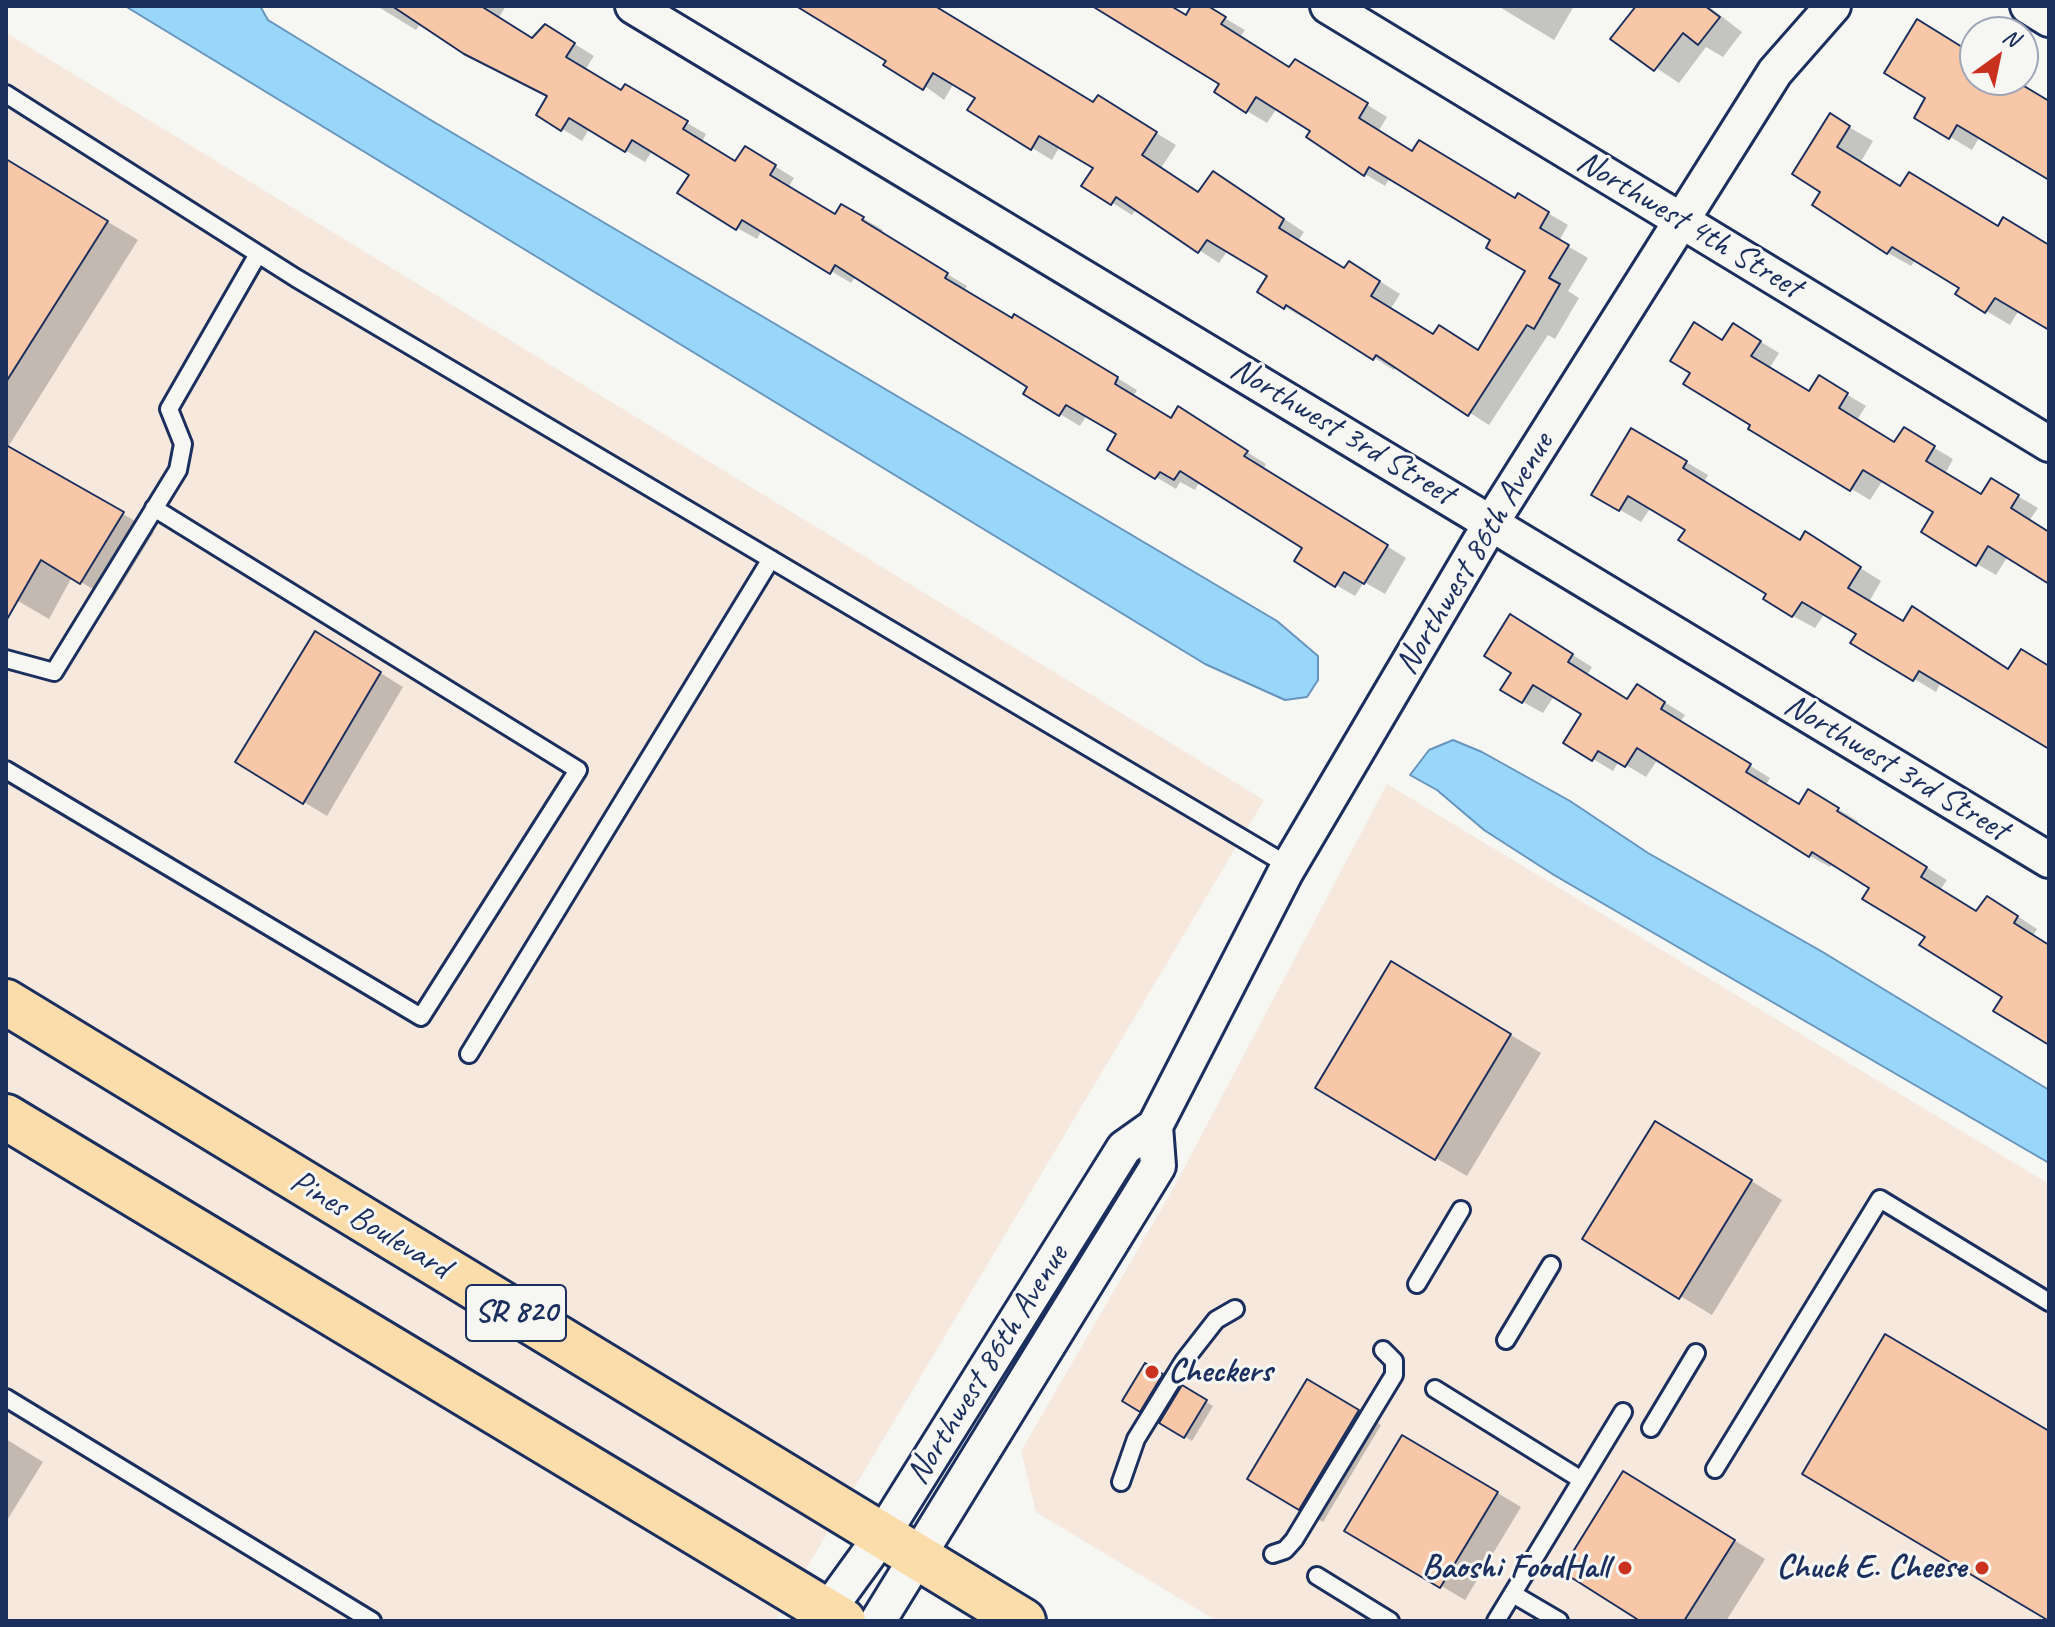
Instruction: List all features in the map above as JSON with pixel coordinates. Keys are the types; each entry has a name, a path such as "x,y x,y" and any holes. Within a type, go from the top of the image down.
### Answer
{"highway":[{"name":"Pines Boulevard","path":"13,1010 1023,1621"},
{"name":"SR 820","path":"6,1117 830,1618"}],"street":[{"name":"Northwest 3rd Street","path":"633,6 2049,860"},
{"name":"Northwest 4th Street","path":"1328,6 2049,444"},
{"name":"Northwest 86th Avenue","path":"830,1618 898,1546 1158,1166 1155,1126 1289,866 1491,523 1684,222 1775,72 1833,6"},
{"path":"2028,6 2049,19"},
{"name":"Northwest 86th Avenue","path":"878,1621 898,1546"}],"lane":[{"path":"6,94 258,254 1289,866"},
{"path":"6,659 54,672 178,470 183,444 169,409 258,254"},
{"path":"6,770 421,1017 578,770 154,508"},
{"path":"469,1054 771,559"},
{"path":"1715,1469 1880,1199 2049,1302"},
{"path":"1417,1284 1461,1210"},
{"path":"1506,1340 1551,1265"},
{"path":"1121,1482 1136,1439 1184,1361 1216,1320 1235,1309"},
{"path":"1273,1554 1285,1550 1294,1540 1394,1375 1394,1361 1383,1350"},
{"path":"1651,1428 1696,1353"},
{"path":"1435,1389 1580,1479"},
{"path":"6,1398 372,1621"},
{"path":"1496,1621 1623,1412"},
{"path":"1317,1576 1390,1621"},
{"path":"1513,1594 1559,1621"}],"shaded area":[{"path":"6,33 1264,800 775,1621 6,1621"},
{"path":"1387,784 2049,1184 2049,1621 1217,1621 1036,1512 1021,1451 1173,1189"}],"water":[{"path":"125,6 260,6 268,20 429,119 1277,621 1318,656 1318,680 1307,697 1285,700 1205,664"},
{"path":"1453,740 1482,752 1570,801 1648,853 1821,951 2049,1090 2049,1163 1554,875 1484,830 1437,790 1410,775 1429,750"}],"building":[{"path":"392,6 481,6 532,38 545,24 575,43 566,57 621,90 625,84 688,121 683,129 735,161 745,146 776,165 770,175 835,214 841,204 864,217 862,220 948,273 945,278 1012,318 1014,314 1118,377 1115,384 1171,418 1178,406 1248,451 1244,456 1388,545 1364,584 1344,572 1335,587 1294,561 1302,548 1180,471 1174,480 1160,472 1155,479 1107,450 1116,434 1066,405 1059,416 1023,394 1027,387 835,265 830,274 742,220 736,230 677,193 689,175 632,140 625,152 569,118 561,131 536,115 547,96 464,54"},
{"path":"796,6 935,6 1093,102 1098,95 1157,132 1142,155 1198,192 1213,171 1284,219 1279,228 1344,268 1349,261 1380,281 1371,296 1433,334 1439,325 1478,350 1525,271 1486,248 1490,240 1369,167 1364,176 1306,137 1310,131 1256,97 1246,113 1214,92 1219,84 1092,6 1171,6 1186,15 1191,6 1208,6 1226,17 1221,24 1289,67 1295,59 1368,103 1359,118 1412,151 1419,140 1515,198 1518,193 1549,212 1540,228 1569,245 1549,278 1560,284 1534,329 1527,325 1468,416 1376,355 1373,360 1286,305 1284,309 1257,292 1267,276 1207,240 1198,253 1116,197 1111,205 1081,186 1093,168 1039,136 1031,150 967,110 975,98 933,73 923,90 883,65 886,61"},
{"path":"1636,6 1705,6 1720,17 1698,45 1683,33 1654,71 1610,39"},
{"path":"1917,19 1959,45 1959,96 2039,95 2049,101 2049,180 1957,125 1949,139 1914,118 1925,98 1884,73"},
{"path":"1830,113 1850,126 1837,147 1900,186 1909,172 1998,226 2003,217 2049,245 2049,330 1995,298 1985,313 1955,294 1959,288 1892,247 1887,254 1812,205 1820,192 1792,174"},
{"path":"6,159 108,221 6,382"},
{"path":"1694,322 1722,340 1733,323 1761,341 1751,356 1809,391 1819,375 1848,393 1839,408 1894,442 1904,427 1935,446 1926,461 1981,494 1991,478 2019,495 2011,508 2049,532 2049,584 1988,546 1976,566 1921,532 1933,512 1863,470 1850,491 1748,429 1750,425 1683,384 1690,373 1670,361"},
{"path":"1631,428 1687,461 1683,468 1800,540 1805,531 1861,567 1848,588 1903,621 1912,606 2008,669 2021,649 2049,666 2049,749 1919,671 1913,681 1850,643 1856,634 1802,602 1792,617 1763,599 1766,594 1678,540 1685,530 1628,496 1619,511 1591,495"},
{"path":"6,445 124,512 80,584 41,560 6,621"},
{"path":"1510,614 1573,654 1568,662 1627,699 1637,684 1665,702 1661,709 1751,764 1746,772 1799,804 1808,789 1839,808 1837,811 1927,867 1921,877 1976,911 1987,896 2018,916 2014,923 2049,945 2049,1045 1993,1011 2002,997 1919,945 1925,937 1862,899 1869,888 1812,852 1809,857 1637,748 1625,767 1598,751 1592,761 1563,743 1581,714 1533,685 1522,703 1500,690 1511,673 1484,656"},
{"path":"315,631 381,672 303,804 235,762"},
{"path":"1391,961 1511,1034 1435,1160 1315,1088"},
{"path":"1655,1121 1752,1180 1679,1299 1582,1239"},
{"path":"1885,1334 2049,1431 2049,1621 1802,1474"},
{"path":"1145,1363 1163,1374 1140,1412 1122,1401"},
{"path":"1307,1379 1359,1410 1299,1510 1247,1479"},
{"path":"1182,1385 1207,1400 1184,1438 1159,1423"},
{"path":"1402,1435 1498,1492 1440,1588 1344,1531"},
{"path":"1623,1471 1735,1540 1684,1621 1640,1621 1561,1571"}],"place":[{"name":"Checkers","path":"1152,1372"},
{"name":"Baoshi FoodHall","path":"1625,1568"},
{"name":"Chuck E. Cheese","path":"1982,1568"}]}
